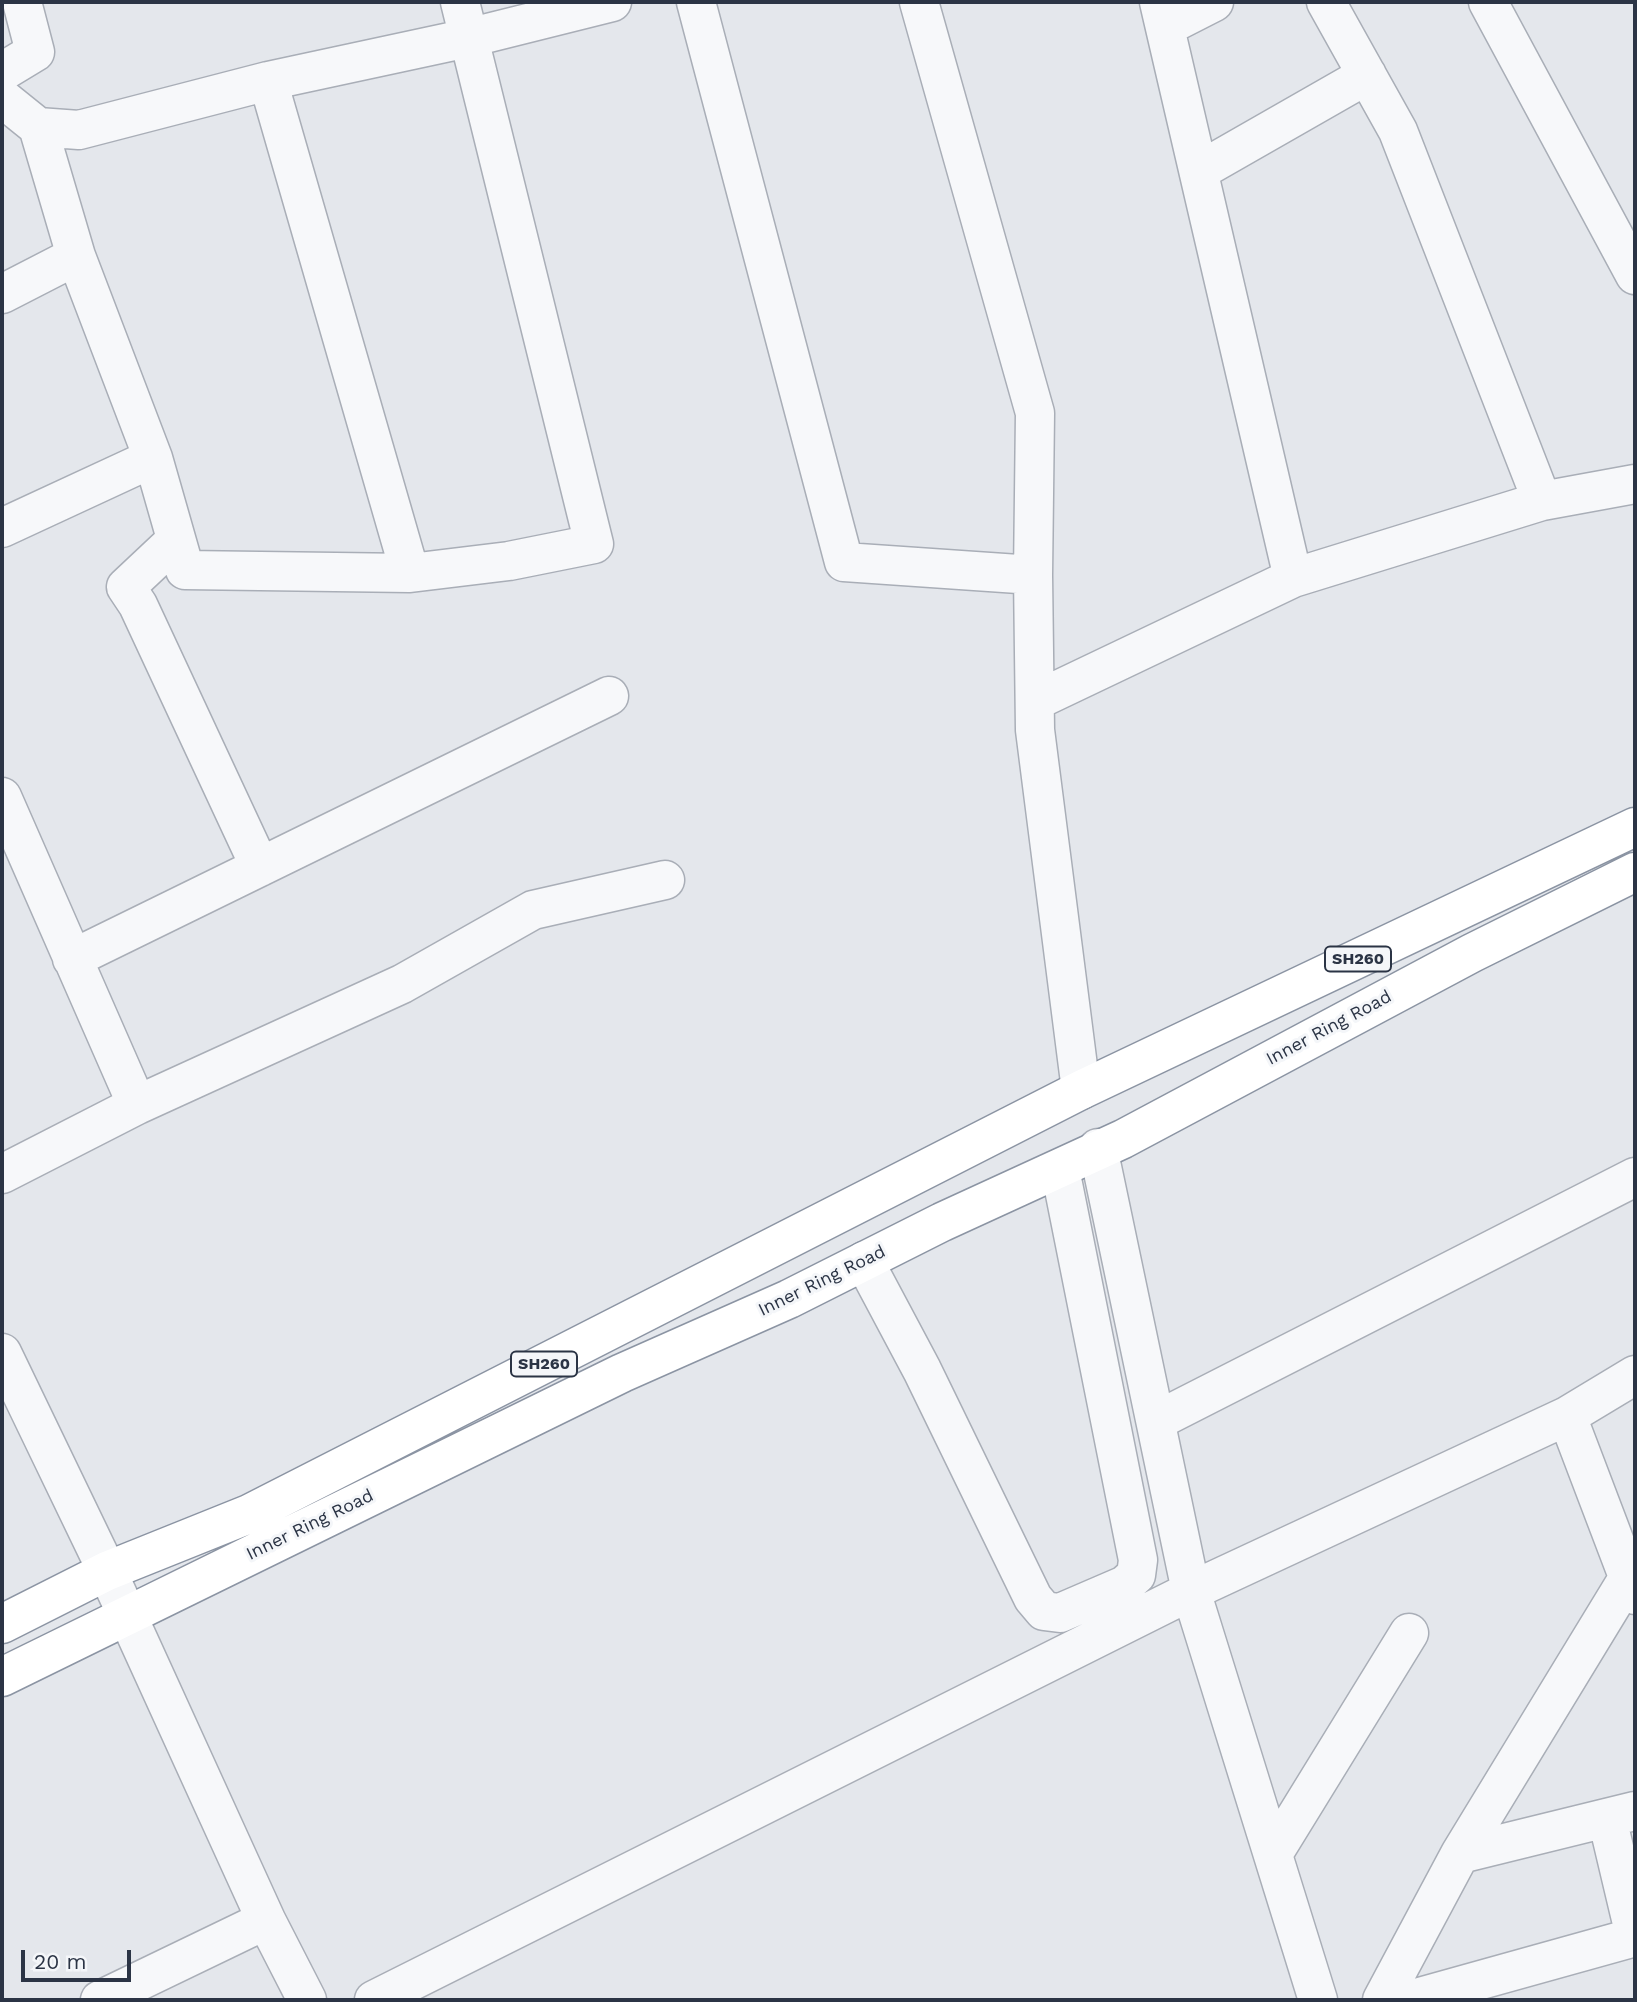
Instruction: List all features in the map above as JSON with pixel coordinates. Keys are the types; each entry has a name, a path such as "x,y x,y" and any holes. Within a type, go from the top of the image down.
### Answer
{"highway":[{"name":"Inner Ring Road","path":"2,1624 107,1571 249,1514 1081,1090 1635,827"},
{"name":"Inner Ring Road","path":"2,1677 622,1373 789,1299 942,1222 1060,1169 1098,1148 1123,1139 1460,959 1635,872"}],"street":[{"path":"2,72 35,52 22,2"},
{"path":"2,98 38,127 79,130 268,81 464,20 612,2"},
{"path":"696,2 844,562 1033,575"},
{"path":"919,2 1035,413 1035,730 1081,1090"},
{"path":"1214,2 1162,14 1293,578"},
{"path":"1326,2 1398,131 1542,501"},
{"path":"1488,2 1635,275"},
{"path":"38,127 76,256 152,458 185,569 410,573 509,561 594,544 464,20"},
{"path":"1199,171 1367,75"},
{"path":"268,81 410,573"},
{"path":"2,294 76,256"},
{"path":"2,528 152,458"},
{"path":"1035,701 1293,578 1542,501 1635,484"},
{"path":"176,540 126,587 138,605 260,867"},
{"path":"72,959 609,696"},
{"path":"2,797 137,1105"},
{"path":"2,1174 137,1105 402,984 533,910 664,880"},
{"path":"1098,1148 1191,1591 1318,2000"},
{"path":"864,1261 922,1370 1034,1598 1044,1611 1059,1613 1125,1585 1136,1575 1138,1560 1060,1169"},
{"path":"1156,1421 1635,1177"},
{"path":"2,1353 128,1615 266,1920 307,2000"},
{"path":"374,2000 1191,1591 1567,1416 1635,1376"},
{"path":"1382,2000 1460,1854 1631,1588 1567,1416"},
{"path":"1273,1854 1409,1633"},
{"path":"1409,2000 1635,1936 1621,1815 1460,1854"},
{"path":"100,2000 266,1920"}]}
